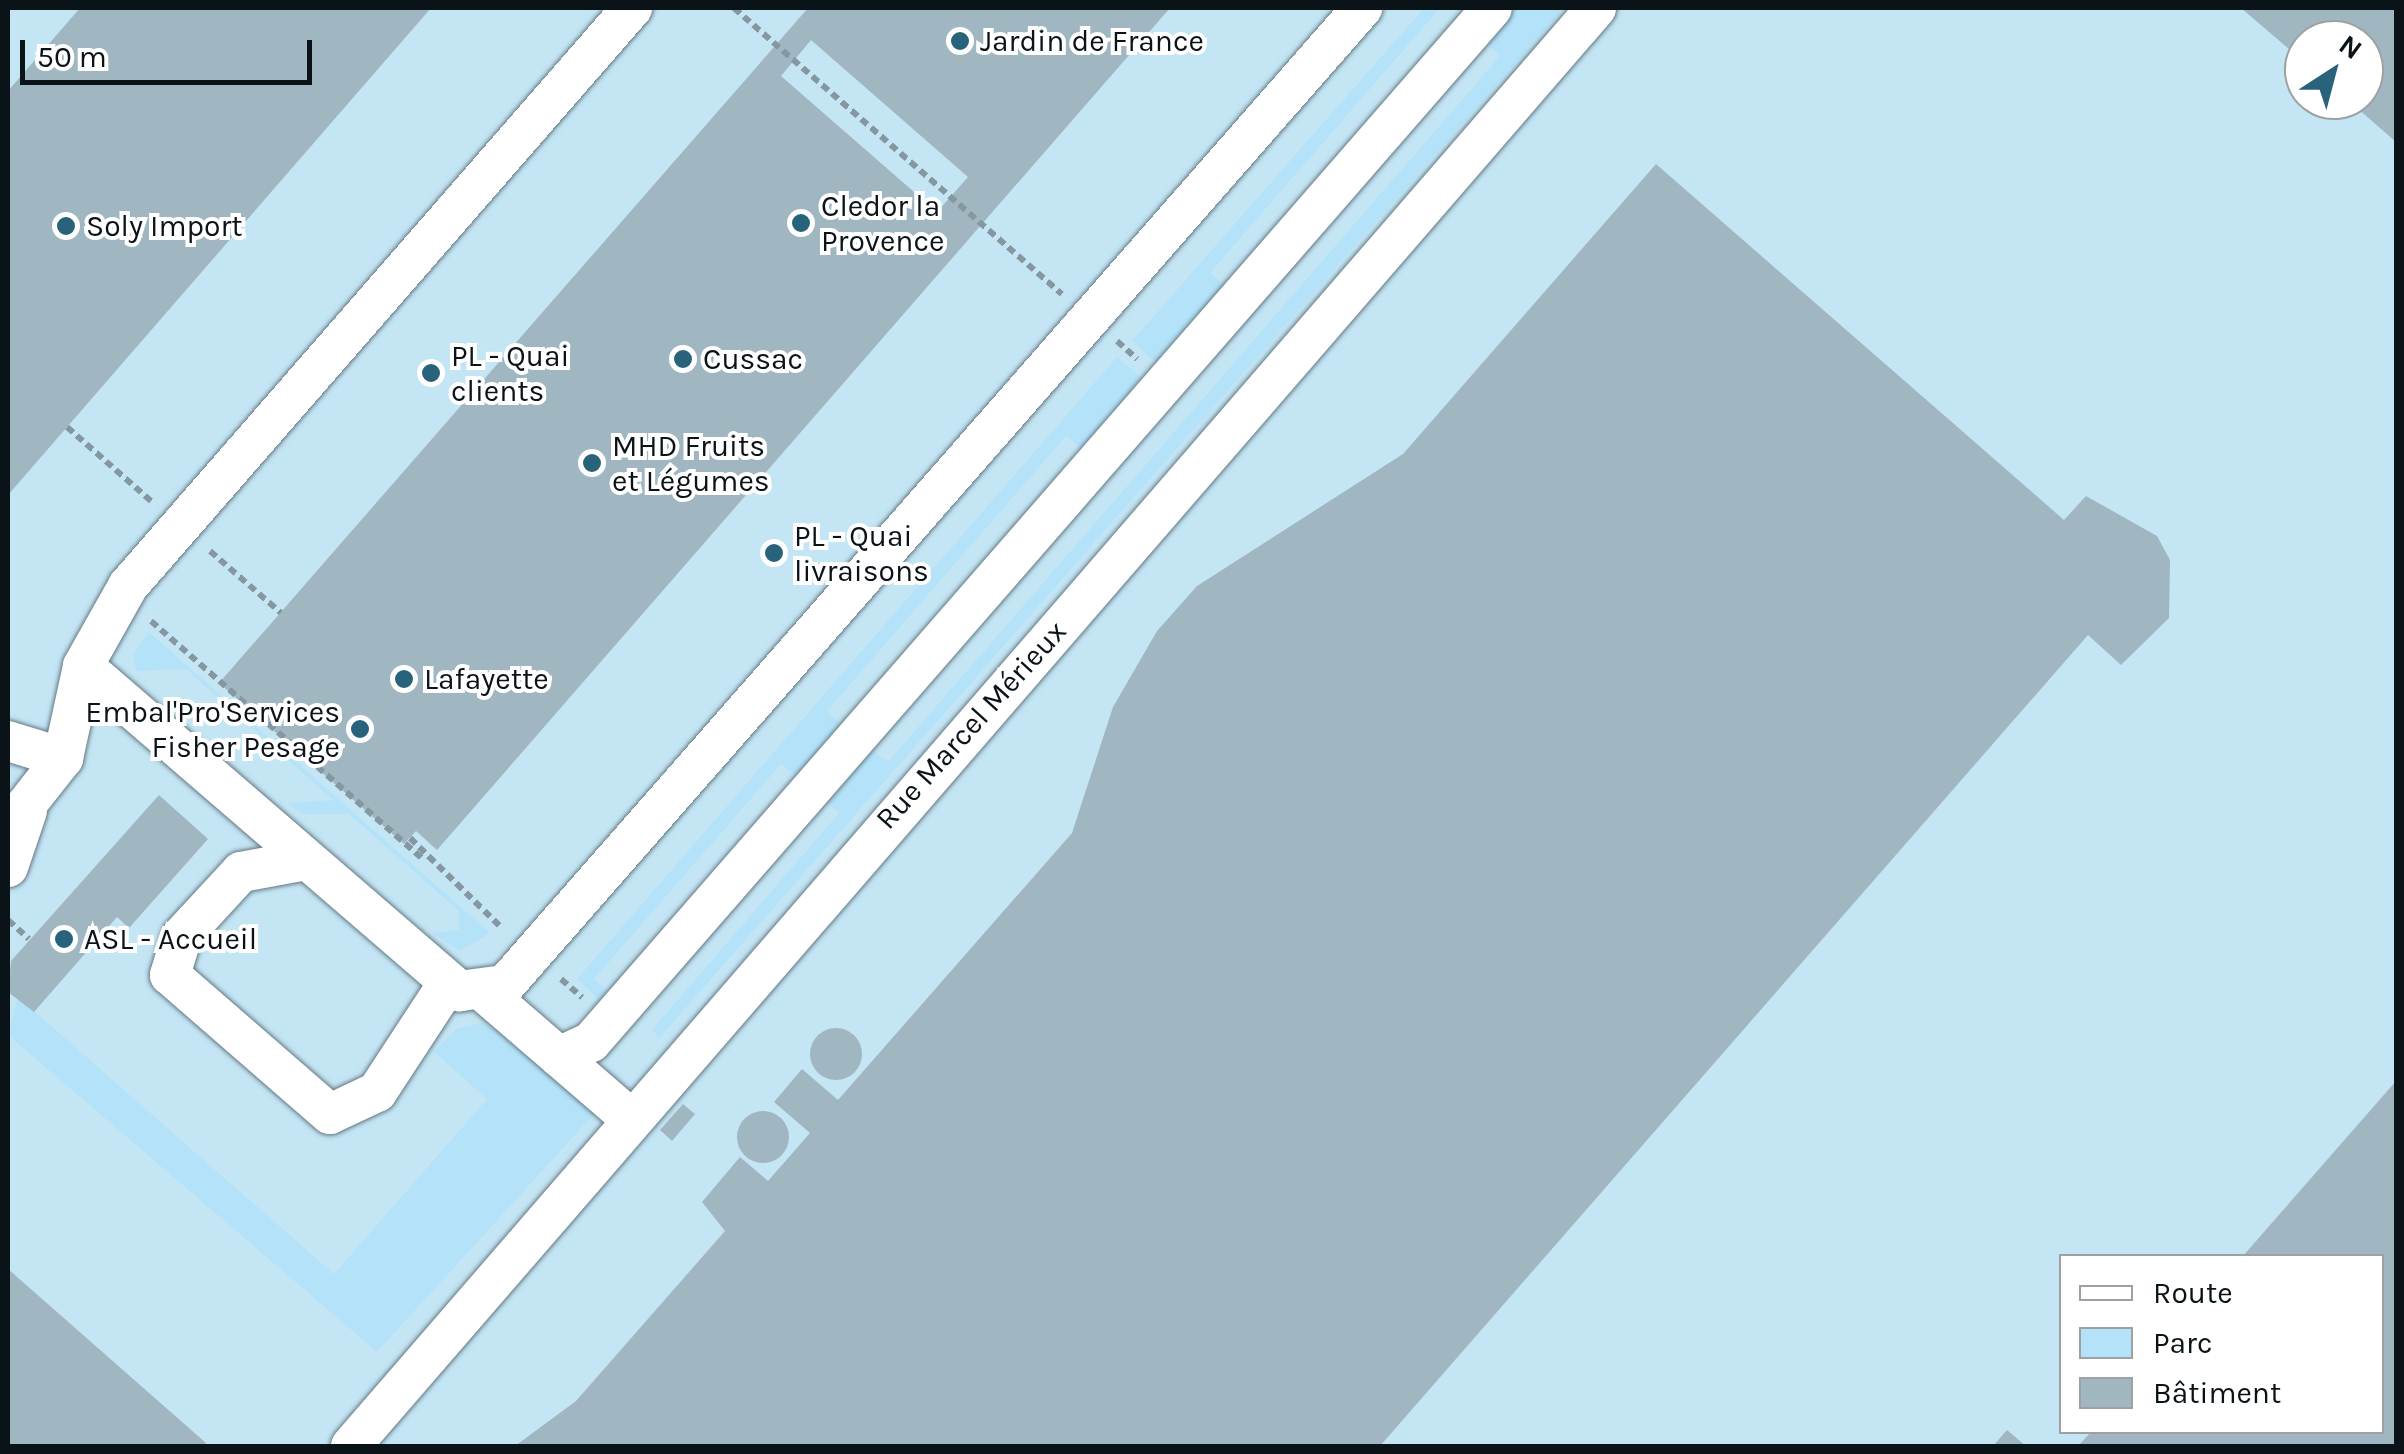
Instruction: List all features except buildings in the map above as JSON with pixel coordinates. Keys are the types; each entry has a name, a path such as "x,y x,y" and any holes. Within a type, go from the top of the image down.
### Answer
{"street":[{"path":"8,867 17,820 63,758 83,666 122,597 632,8"},
{"path":"306,860 241,872 182,936 170,975 330,1114 377,1092 466,987 528,966 1362,8"},
{"path":"559,1057 591,1042 1492,8"},
{"name":"Rue Marcel Mérieux","path":"351,1446 630,1118 1596,8"},
{"path":"83,666 306,860 559,1057 630,1118"},
{"path":"8,742 63,758"}],"path":[{"path":"734,8 1164,383"},
{"path":"122,597 422,858"},
{"path":"8,920 29,939"}],"shaded area":[{"path":"8,8 2396,8 2396,1446 8,1446"}],"green space":[{"path":"1424,8 1440,8 1210,273 1226,287 1159,365 1132,341"},
{"path":"1515,8 1564,8 617,1086 659,1038 652,1030 839,813 825,800 870,748 888,762 1500,56 1485,42"},
{"path":"1117,357 1145,381 1085,451 1066,436 827,711 843,726 798,778 781,764 594,979 609,993 602,1002 577,979"},
{"path":"149,632 490,933 460,951 432,933 459,930 459,911 349,814 301,814 288,803 333,800 186,669 136,671 133,655"},
{"path":"18,997 334,1274 487,1099 434,1052 456,1029 482,1023 502,1032 594,1114 377,1352 8,1035"}],"place":[{"name":"Jardin de France","path":"960,41"},
{"name":"Cledor la Provence","path":"801,223"},
{"name":"Soly Import","path":"66,226"},
{"name":"Cussac","path":"683,359"},
{"name":"PL - Quai clients","path":"431,373"},
{"name":"MHD Fruits et Légumes","path":"592,463"},
{"name":"PL - Quai livraisons","path":"774,553"},
{"name":"Lafayette","path":"404,679"},
{"name":"Embal'Pro'Services Fisher Pesage","path":"360,729"},
{"name":"ASL - Accueil","path":"64,939"}]}
